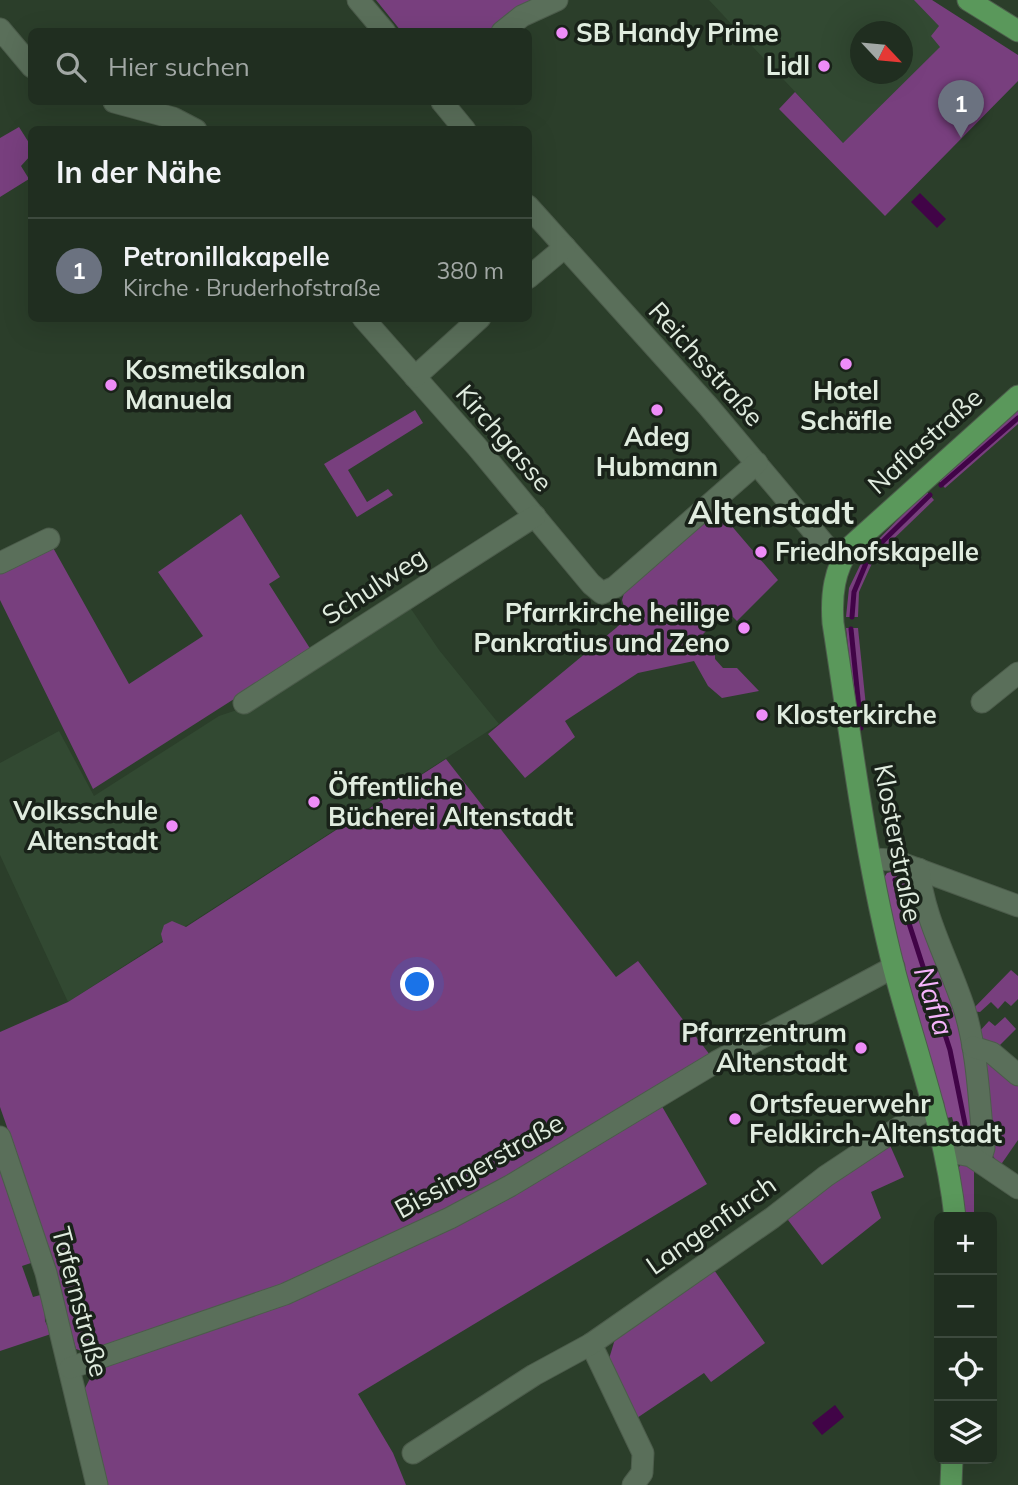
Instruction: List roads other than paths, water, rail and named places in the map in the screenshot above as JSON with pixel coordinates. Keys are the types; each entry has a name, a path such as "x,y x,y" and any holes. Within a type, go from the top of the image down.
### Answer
{"main road":[{"path":"968,0 1016,26"},
{"name":"Naflastraße","path":"842,558 861,536 1018,396"},
{"name":"Klosterstraße","path":"842,558 833,590 833,622 872,859 894,967 945,1151 954,1212"},
{"path":"951,1485 952,1464"}],"street":[{"path":"358,0 382,28"},
{"path":"507,28 522,16 557,0"},
{"path":"0,29 28,62"},
{"path":"125,105 173,118 188,126"},
{"path":"444,105 461,126"},
{"name":"Reichsstraße","path":"532,210 757,463 825,545 842,558"},
{"path":"532,275 565,247"},
{"name":"Kirchgasse","path":"367,322 535,516 590,584 603,593 615,587 757,463"},
{"path":"415,377 476,322"},
{"name":"Schulweg","path":"244,703 535,516"},
{"path":"0,563 49,539"},
{"path":"982,702 1018,673"},
{"path":"872,859 889,859 1018,906"},
{"path":"919,869 922,896 953,976 973,1047 984,1148 979,1161"},
{"name":"Bissingerstraße","path":"70,1367 285,1294 450,1218 510,1186 706,1067 894,967"},
{"path":"973,1047 992,1053 1018,1075"},
{"name":"Langenfurch","path":"413,1453 534,1375 591,1344 772,1218 826,1177 933,1105"},
{"name":"Tafernstraße","path":"0,1137 46,1273 97,1485"},
{"path":"945,1151 964,1153 1018,1188"},
{"path":"591,1344 643,1452 642,1473 633,1485"}],"waterway":[{"name":"Nafla","path":"941,485 1018,418"},
{"name":"Nafla","path":"877,547 930,495"},
{"name":"Nafla","path":"852,617 854,592 869,556"},
{"name":"Nafla","path":"851,629 861,728"},
{"name":"Nafla","path":"895,880 950,1050 965,1124"}],"place":[{"name":"SB Handy Prime","path":"562,33"},
{"name":"Lidl","path":"824,66"},
{"name":"Petronillakapelle","path":"961,138"},
{"name":"Hotel Schäfle","path":"846,364"},
{"name":"Kosmetiksalon Manuela","path":"111,385"},
{"name":"Adeg Hubmann","path":"657,410"},
{"name":"Friedhofskapelle","path":"761,552"},
{"name":"Pfarrkirche heilige Pankratius und Zeno","path":"744,628"},
{"name":"Klosterkirche","path":"762,715"},
{"name":"Öffentliche Bücherei Altenstadt","path":"314,802"},
{"name":"Volksschule Altenstadt","path":"172,826"},
{"name":"Pfarrzentrum Altenstadt","path":"861,1048"},
{"name":"Ortsfeuerwehr Feldkirch-Altenstadt","path":"735,1119"}],"district":[{"name":"Altenstadt","path":"771,512"}]}
